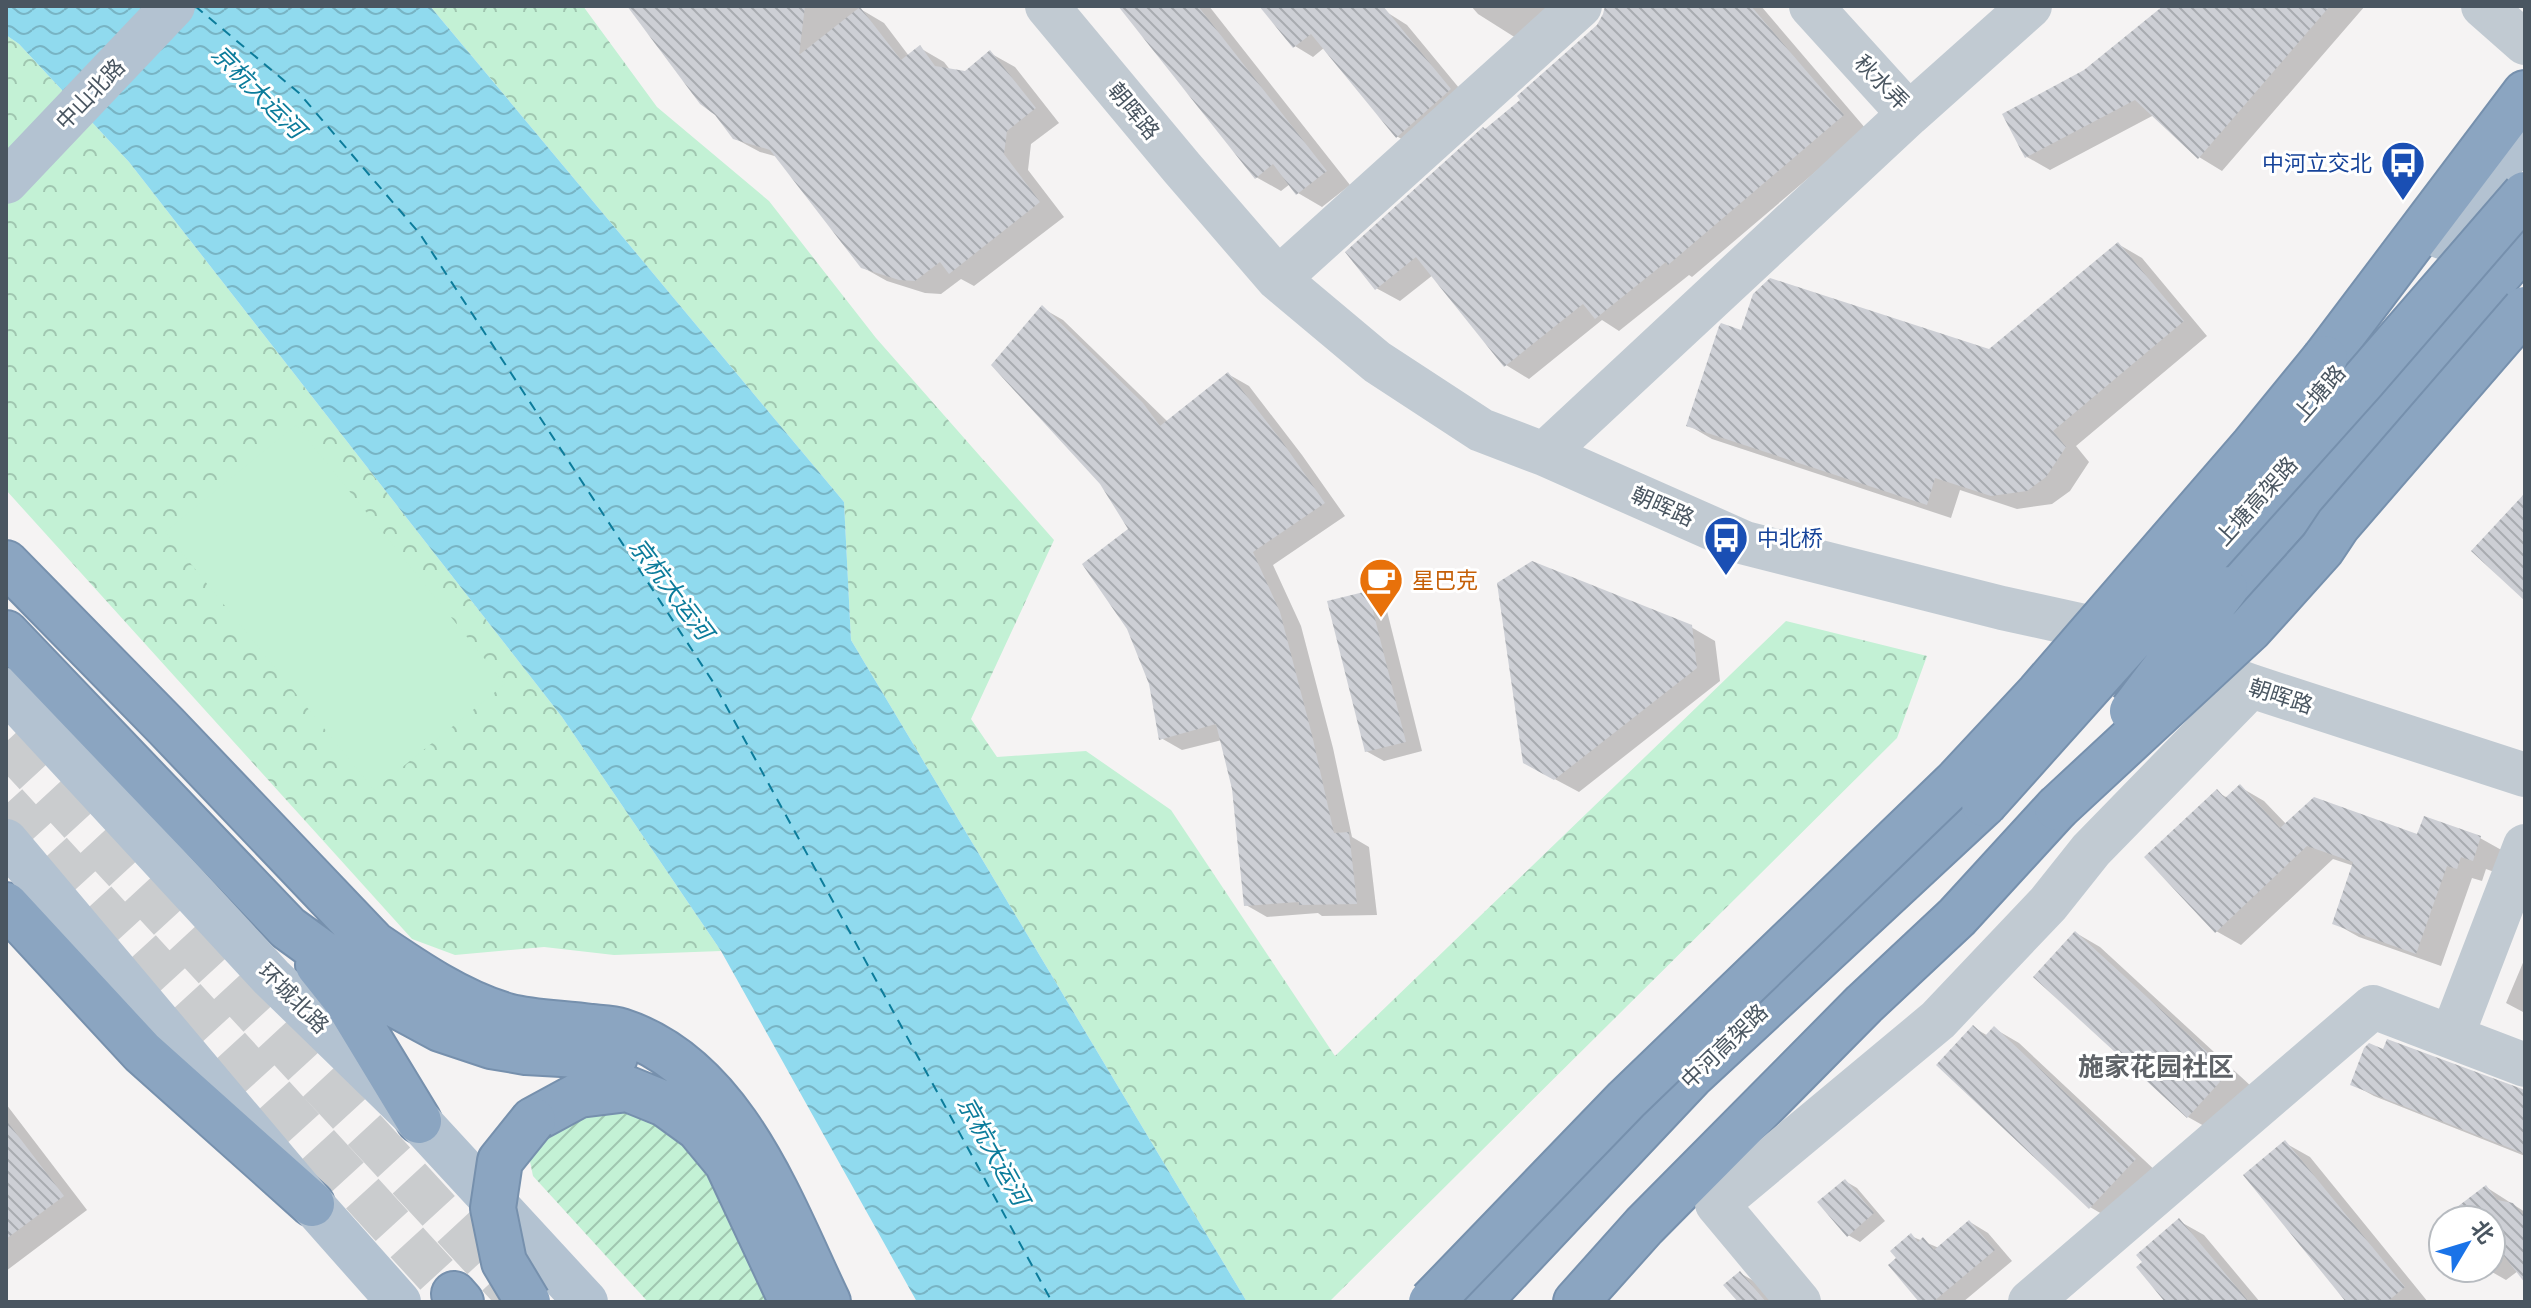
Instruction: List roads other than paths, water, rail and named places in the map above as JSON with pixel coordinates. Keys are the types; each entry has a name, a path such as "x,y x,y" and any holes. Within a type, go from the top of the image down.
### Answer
{"highway":[{"path":"1431,1302 1626,1100 1957,781 2039,693 2325,358 2525,93"},
{"name":"上塘高架路","path":"1984,804 2353,393 2525,194"},
{"name":"上塘高架路","path":"2057,808 2225,589 2525,244"},
{"path":"1576,1302 1644,1226 1864,1004 1957,917 2057,808 2250,629 2322,549 2338,525 2525,309"},
{"path":"6,563 374,944 415,973 508,1016 620,1030 665,1051 714,1093 763,1166 828,1302"},
{"path":"6,633 288,928 345,999 419,1121"},
{"path":"1874,861 1984,804"},
{"name":"中河高架路","path":"1478,1302 1691,1076 1984,804"},
{"path":"6,905 142,1052 312,1204"},
{"path":"288,928 390,1002 440,1029 491,1046 526,1052 609,1056 642,1061 714,1093"},
{"path":"528,1302 504,1262 493,1208 500,1161 533,1120 579,1095 628,1089 665,1104 698,1128 727,1163 792,1302"}],"main road":[{"name":"中山北路","path":"6,182 173,6"},
{"name":"上塘路","path":"2084,626 2215,513 2366,339 2444,234 2525,133"},
{"path":"2190,665 2405,430 2525,317"},
{"name":"环城北路","path":"6,690 271,977 419,1121 586,1302"},
{"path":"6,841 312,1204 399,1302"}],"street":[{"name":"朝晖路","path":"1047,6 1278,279 1377,362 1481,430 1544,454 1745,543 2084,626 2251,686 2525,775"},
{"path":"1278,279 1580,6"},
{"name":"秋水弄","path":"1811,6 1909,114 2030,6"},
{"path":"2483,6 2525,43"},
{"path":"1544,454 1909,114"},
{"path":"1799,1302 1717,1204 1938,1020 2048,904 2091,850 2251,686"},
{"path":"2452,1036 2525,846"},
{"path":"2030,1302 2373,1007 2525,1065"}],"water":[{"name":"京杭大运河","path":"6,6 430,6 844,502 851,640 1247,1302 917,1302 721,951 562,717 129,162 19,44 6,35"}],"tunnel":[{"path":"6,742 521,1300"},
{"path":"6,804 454,1294"}],"place":[{"name":"中河立交北","path":"2403,202"},
{"name":"中北桥","path":"1726,577"},
{"name":"星巴克","path":"1381,619"}],"district":[{"name":"施家花园社区","path":"2156,1067"}]}
